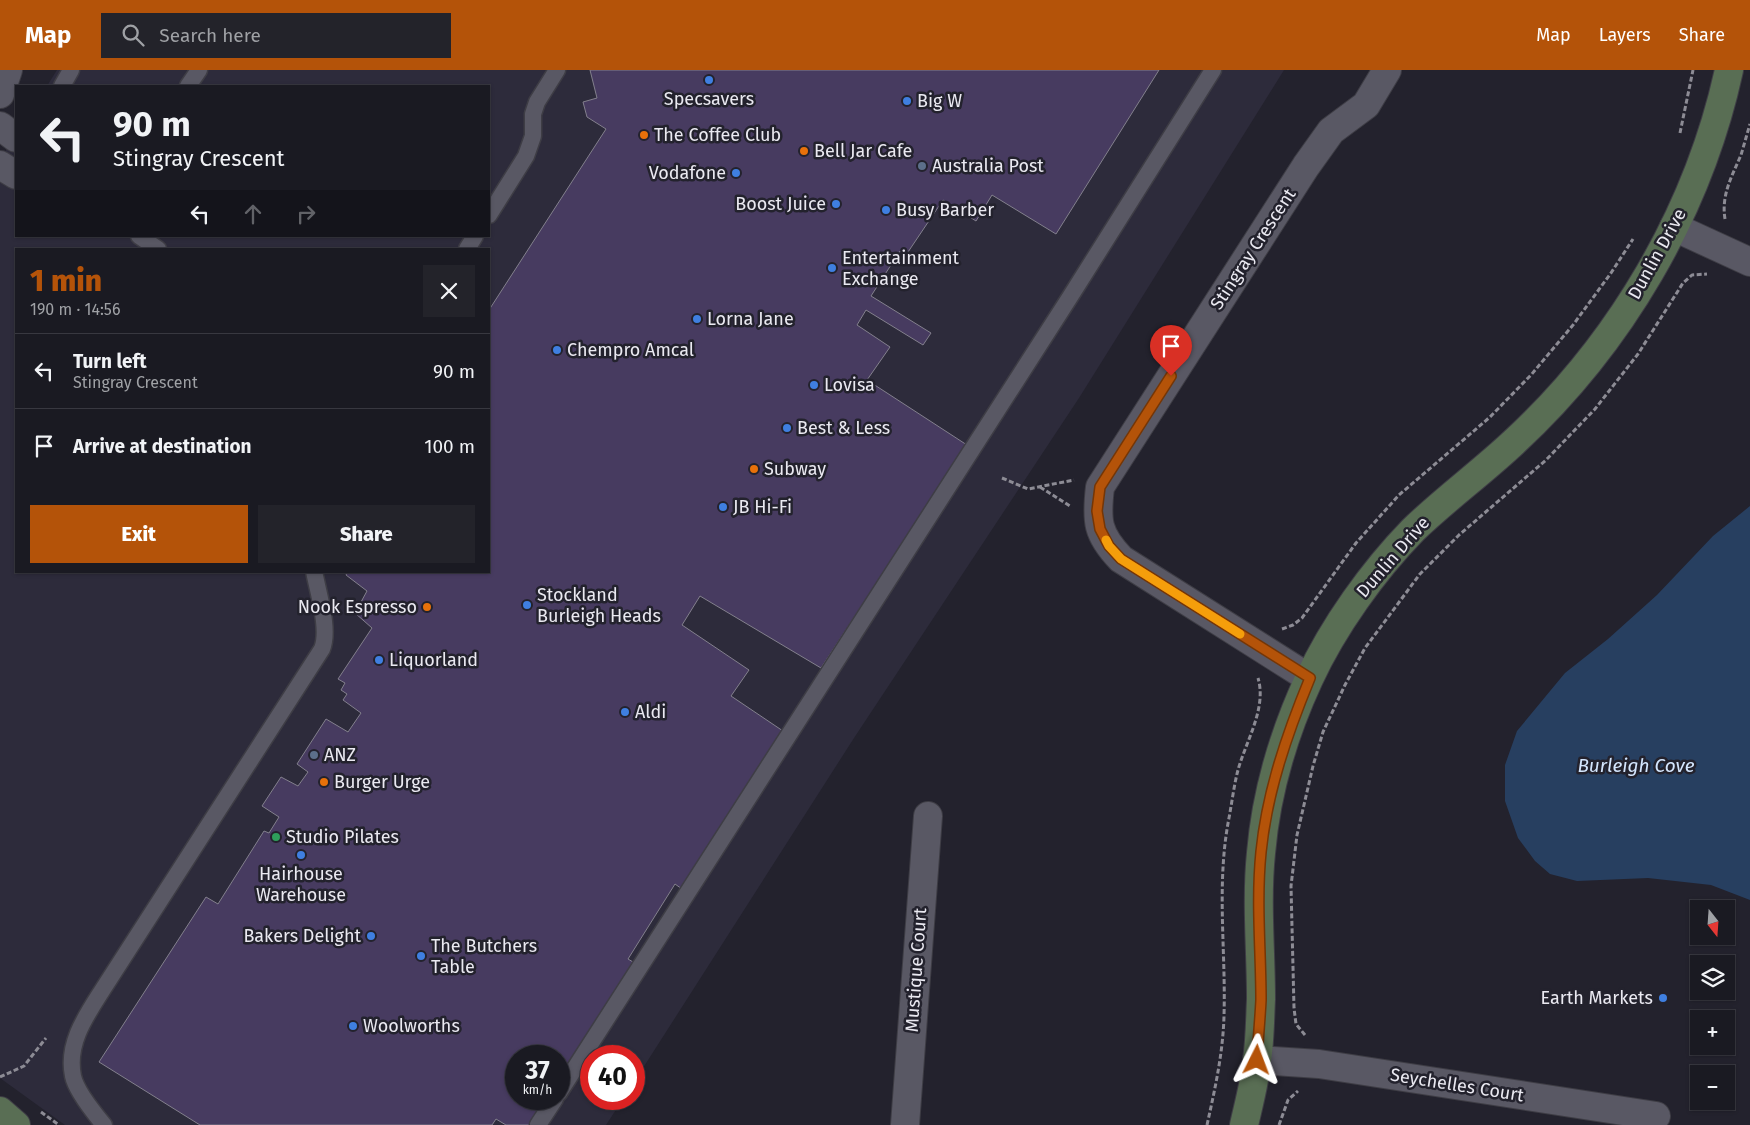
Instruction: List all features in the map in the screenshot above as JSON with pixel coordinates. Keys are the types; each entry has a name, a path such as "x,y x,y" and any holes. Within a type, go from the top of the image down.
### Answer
{"street":[{"path":"0,94 8,70"},
{"name":"Stingray Crescent","path":"1310,678 1121,559 1109,546 1100,529 1097,511 1100,487 1306,166 1331,131 1366,105 1387,70"},
{"name":"Dunlin Drive","path":"1244,1125 1257,1060 1261,1000 1258,900 1261,852 1269,800 1281,755 1310,678 1350,608 1379,569 1412,531 1514,442 1558,397 1591,358 1620,319 1667,243 1693,186 1722,104 1729,70"},
{"path":"0,126 15,137"},
{"path":"1674,227 1750,262"},
{"name":"Mustique Court","path":"905,1125 928,816"},
{"name":"Seychelles Court","path":"1257,1060 1319,1064 1656,1116"},
{"path":"0,1111 16,1125"}],"lane":[{"path":"189,85 199,70"},
{"path":"490,213 526,156 533,136 533,114 536,102 557,70"},
{"path":"570,1075 1214,70"},
{"path":"140,237 157,248"},
{"path":"468,248 474,237"},
{"path":"104,1125 88,1105 73,1078 71,1054 79,1031 105,986 322,650 325,641 325,630 314,573"},
{"path":"538,1125 548,1110"}],"path":[{"path":"1678,138 1693,70"},
{"path":"1729,226 1725,219 1723,206 1728,185 1742,152 1750,124"},
{"path":"1280,630 1293,625 1302,618 1356,543 1399,495 1490,417 1531,375 1573,325 1636,235"},
{"path":"1307,1036 1296,1024 1294,1008 1291,886 1297,835 1313,766 1323,732 1345,685 1365,648 1420,574 1459,535 1546,460 1594,409 1638,354 1683,283 1692,275 1711,275"},
{"path":"1002,478 1028,489 1109,473"},
{"path":"1207,1125 1221,1056 1223,1026 1222,894 1227,829 1238,771 1261,703 1260,686 1255,670"},
{"path":"0,1077 24,1066 46,1038"},
{"path":"1279,1125 1288,1100 1302,1089"}],"shaded area":[{"name":"Stockland Burleigh Heads","path":"57,70 1284,70 1079,398 854,738 645,1065 645,1045 580,1045 580,1110 616,1110 606,1125 65,1125 0,1078 0,160 15,136 15,237 490,237 490,85 48,85"}],"water":[{"name":"Burleigh Cove","path":"1750,506 1750,900 1711,885 1648,878 1577,881 1550,874 1535,861 1518,838 1505,801 1505,765 1517,731 1565,673 1608,639 1657,595 1713,536"}],"building":[{"name":"Stockland Burleigh Heads","path":"590,70 1159,70 1056,234 992,195 976,221 943,200 906,255 900,251 871,296 931,333 923,345 866,310 857,325 890,347 867,380 967,445 821,668 700,596 682,625 749,670 731,696 783,731 682,889 675,884 628,959 633,962 570,1062 570,1045 505,1045 505,1110 540,1110 530,1125 506,1125 496,1119 492,1125 200,1125 99,1062 206,897 218,904 264,831 269,833 279,817 262,806 281,777 298,786 308,772 297,764 326,719 348,732 361,713 343,700 347,694 341,690 345,683 338,679 372,628 355,613 367,591 346,575 347,573 490,573 490,308 606,129 587,117 583,102 597,98"}],"slow traffic":[{"path":"1106,540 1121,559 1240,634"}],"place":[{"name":"Specsavers","path":"709,80"},
{"name":"Big W","path":"907,101"},
{"name":"The Coffee Club","path":"644,135"},
{"name":"Bell Jar Cafe","path":"804,151"},
{"name":"Australia Post","path":"922,166"},
{"name":"Vodafone","path":"736,173"},
{"name":"Boost Juice","path":"836,204"},
{"name":"Busy Barber","path":"886,210"},
{"name":"Entertainment Exchange","path":"832,268"},
{"name":"Lorna Jane","path":"697,319"},
{"name":"Chempro Amcal","path":"557,350"},
{"name":"Lovisa","path":"814,385"},
{"name":"Best & Less","path":"787,428"},
{"name":"Subway","path":"754,469"},
{"name":"JB Hi-Fi","path":"723,507"},
{"name":"Stockland Burleigh Heads","path":"527,605"},
{"name":"Nook Espresso","path":"427,607"},
{"name":"Liquorland","path":"379,660"},
{"name":"Aldi","path":"625,712"},
{"name":"ANZ","path":"314,755"},
{"name":"Burger Urge","path":"324,782"},
{"name":"Studio Pilates","path":"276,837"},
{"name":"Hairhouse Warehouse","path":"301,855"},
{"name":"Bakers Delight","path":"371,936"},
{"name":"The Butchers Table","path":"421,956"},
{"name":"Earth Markets","path":"1663,998"},
{"name":"Woolworths","path":"353,1026"}],"route":[{"path":"1171,376 1100,487 1097,511 1100,529 1109,546 1121,559 1310,678 1281,755 1269,800 1261,852 1258,900 1261,1000 1257,1060"}]}
